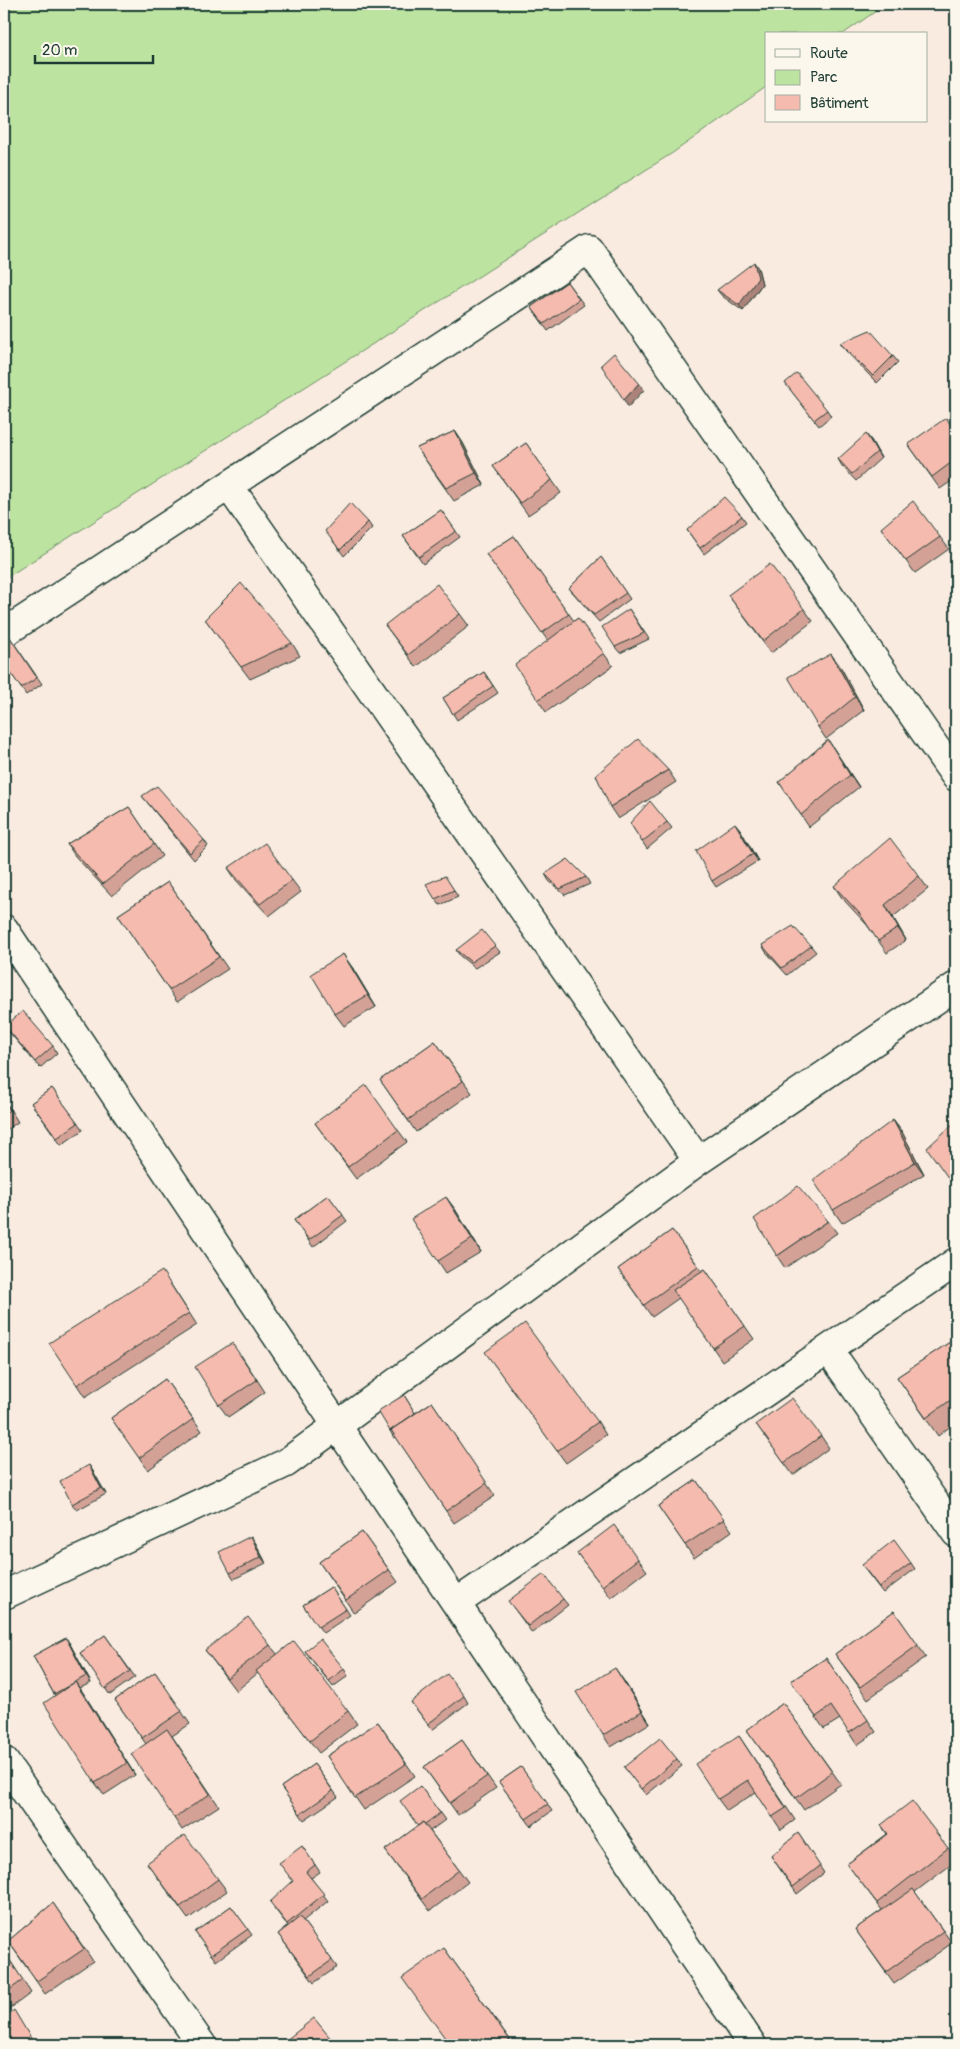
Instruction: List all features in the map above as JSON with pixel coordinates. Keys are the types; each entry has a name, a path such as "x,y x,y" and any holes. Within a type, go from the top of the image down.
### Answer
{"main road":[{"path":"4,633 590,250 956,777"},
{"path":"229,486 698,1161"},
{"path":"4,929 752,2045"},
{"path":"4,1595 286,1463 698,1161 956,986"},
{"path":"456,1603 956,1262"},
{"path":"829,1350 956,1533"},
{"path":"4,1761 202,2045"}],"green space":[{"path":"4,4 886,4 846,32 765,32 765,88 674,152 4,579"}],"building":[{"path":"754,262 758,278 739,305 717,290"},
{"path":"567,282 579,299 544,324 531,307"},
{"path":"870,330 893,356 873,376 840,343"},
{"path":"614,353 639,383 624,400 601,365"},
{"path":"797,373 827,410 814,420 785,383"},
{"path":"946,418 956,432 956,459 932,477 908,444"},
{"path":"455,431 476,473 446,488 417,448"},
{"path":"866,434 877,452 852,474 838,459"},
{"path":"526,443 552,480 520,503 493,466"},
{"path":"724,497 742,516 700,548 687,530"},
{"path":"913,501 940,537 906,561 881,528"},
{"path":"350,503 368,522 340,550 325,531"},
{"path":"441,510 456,531 419,557 403,536"},
{"path":"514,536 569,614 542,633 486,554"},
{"path":"601,557 626,593 594,615 569,588"},
{"path":"770,564 804,609 763,641 728,595"},
{"path":"241,583 292,643 241,667 205,619"},
{"path":"437,584 460,614 408,655 385,625"},
{"path":"629,609 644,633 615,647 602,627"},
{"path":"578,618 604,653 538,700 515,665"},
{"path":"5,630 37,678 21,688 4,663"},
{"path":"831,654 855,697 818,727 788,677"},
{"path":"484,672 493,686 453,714 443,698"},
{"path":"638,739 668,770 610,807 596,775"},
{"path":"828,740 850,775 801,815 779,782"},
{"path":"157,786 204,840 190,853 142,796"},
{"path":"650,801 667,822 642,842 630,823"},
{"path":"129,807 154,844 103,884 67,844"},
{"path":"735,823 753,854 712,881 696,851"},
{"path":"890,838 919,876 885,905 898,928 878,941 860,914 834,886"},
{"path":"265,843 292,880 260,904 228,868"},
{"path":"568,859 586,877 560,889 545,874"},
{"path":"445,876 454,890 435,899 426,884"},
{"path":"168,882 219,957 169,990 118,915"},
{"path":"793,926 811,946 782,968 762,945"},
{"path":"482,930 495,946 471,962 456,950"},
{"path":"343,954 368,995 335,1014 311,974"},
{"path":"23,1011 53,1046 35,1062 5,1026"},
{"path":"435,1041 463,1081 408,1120 380,1080"},
{"path":"366,1085 398,1130 348,1167 315,1123"},
{"path":"52,1088 78,1123 57,1138 31,1103"},
{"path":"4,1100 10,1110 4,1113"},
{"path":"893,1120 915,1162 833,1210 813,1180"},
{"path":"956,1121 956,1189 927,1148"},
{"path":"798,1186 828,1221 777,1256 754,1219"},
{"path":"328,1195 343,1215 309,1240 294,1220"},
{"path":"446,1197 472,1239 438,1261 411,1219"},
{"path":"672,1230 698,1266 644,1305 618,1269"},
{"path":"705,1269 745,1326 713,1348 673,1290"},
{"path":"162,1271 189,1313 77,1385 49,1343"},
{"path":"525,1323 598,1422 557,1451 485,1352"},
{"path":"956,1338 956,1396 926,1418 897,1377"},
{"path":"232,1343 257,1380 219,1405 195,1367"},
{"path":"165,1379 193,1419 139,1458 111,1418"},
{"path":"404,1395 415,1413 390,1431 378,1411"},
{"path":"792,1398 821,1436 784,1463 756,1424"},
{"path":"432,1402 487,1483 446,1511 391,1430"},
{"path":"89,1465 101,1488 72,1504 60,1481"},
{"path":"696,1480 724,1519 685,1545 658,1506"},
{"path":"614,1525 638,1559 602,1586 577,1553"},
{"path":"362,1532 389,1570 346,1600 319,1562"},
{"path":"251,1536 261,1557 230,1573 219,1552"},
{"path":"894,1540 911,1563 879,1587 862,1565"},
{"path":"544,1574 563,1599 528,1626 508,1601"},
{"path":"331,1587 346,1609 318,1627 303,1605"},
{"path":"894,1611 918,1645 860,1687 835,1654"},
{"path":"248,1617 270,1645 227,1678 205,1650"},
{"path":"105,1635 130,1671 105,1689 80,1653"},
{"path":"66,1638 86,1676 54,1694 33,1656"},
{"path":"320,1639 344,1669 329,1681 305,1651"},
{"path":"294,1641 348,1711 310,1741 256,1671"},
{"path":"826,1658 868,1720 849,1733 831,1706 816,1717 791,1681"},
{"path":"615,1668 642,1711 603,1735 576,1692"},
{"path":"155,1672 182,1711 142,1738 115,1700"},
{"path":"447,1674 464,1696 428,1724 411,1702"},
{"path":"75,1682 127,1763 95,1783 44,1703"},
{"path":"783,1703 832,1772 796,1798 747,1730"},
{"path":"378,1722 406,1764 355,1798 327,1756"},
{"path":"167,1729 210,1794 174,1818 131,1754"},
{"path":"739,1736 786,1808 772,1817 748,1780 718,1799 695,1764"},
{"path":"660,1738 677,1759 641,1789 624,1767"},
{"path":"462,1740 487,1776 450,1803 424,1767"},
{"path":"314,1764 333,1791 300,1814 281,1787"},
{"path":"521,1767 548,1804 526,1819 499,1782"},
{"path":"420,1786 440,1813 425,1824 423,1822 418,1826 400,1801"},
{"path":"912,1801 948,1848 877,1903 847,1864 888,1834 881,1825"},
{"path":"423,1822 459,1870 422,1899 385,1850"},
{"path":"798,1833 820,1866 793,1887 771,1856"},
{"path":"185,1835 218,1879 180,1907 147,1863"},
{"path":"302,1846 315,1865 306,1872 324,1894 287,1924 270,1902 293,1881 279,1863"},
{"path":"913,1889 943,1931 886,1972 855,1929"},
{"path":"53,1903 84,1949 37,1981 8,1941"},
{"path":"231,1906 248,1929 211,1955 195,1932"},
{"path":"300,1917 332,1960 310,1976 278,1934"},
{"path":"444,1948 510,2040 502,2045 450,2045 402,1978"},
{"path":"4,1952 23,1980 4,1994"},
{"path":"14,2010 35,2045 4,2045 4,2018"},
{"path":"314,2018 336,2045 280,2045"},
{"path":"956,2037 956,2045 954,2045 951,2041"}]}
